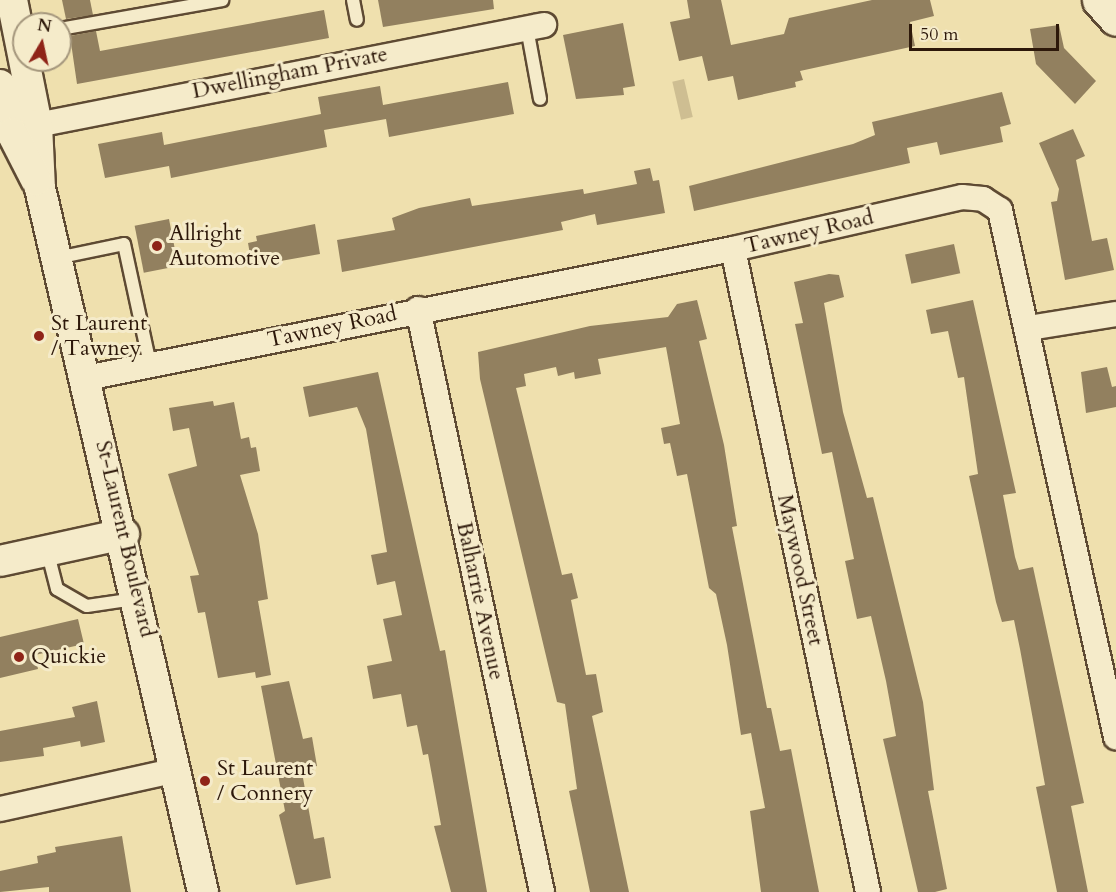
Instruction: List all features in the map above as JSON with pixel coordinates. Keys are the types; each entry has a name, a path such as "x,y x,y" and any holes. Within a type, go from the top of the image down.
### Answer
{"main road":[{"path":"1099,0 1116,19"}],"street":[{"name":"Dwellingham Private","path":"37,124 536,26"},
{"name":"St-Laurent Boulevard","path":"28,72 37,124 40,188 139,598 203,892"},
{"name":"St-Laurent Boulevard","path":"0,85 12,133 40,188"},
{"name":"Tawney Road","path":"86,378 418,309 733,249 962,197 983,199 1000,210 1029,328 1116,736"},
{"name":"Maywood Street","path":"733,249 868,892"},
{"name":"Balharrie Avenue","path":"418,309 542,892"},
{"path":"1029,328 1116,314"},
{"path":"0,561 124,534"},
{"path":"0,809 177,770"}],"lane":[{"path":"72,26 222,0"},
{"path":"353,0 357,20"},
{"path":"536,26 540,99"},
{"path":"57,258 124,244 150,364"},
{"path":"47,550 57,589 87,606 139,598"}],"shaded area":[{"path":"684,79 693,117 681,120 672,82"}],"building":[{"path":"62,0 90,0 93,15 72,18 72,12 65,12"},
{"path":"378,0 493,0 494,9 383,27"},
{"path":"687,0 721,0 731,45 784,34 789,18 872,0 930,0 934,16 910,22 915,46 800,71 803,80 795,82 796,87 738,100 733,76 708,81 702,56 679,61 670,22 690,18"},
{"path":"324,10 329,38 77,84 72,36 96,31 100,51"},
{"path":"623,23 635,86 623,88 624,95 576,99 563,35"},
{"path":"1059,25 1064,48 1096,81 1075,104 1036,64 1030,29"},
{"path":"508,82 514,114 389,137 386,119 324,130 327,147 171,178 169,166 105,178 98,144 162,132 164,145 321,114 318,97 380,86 383,105"},
{"path":"1002,92 1011,124 1000,127 1003,142 940,155 937,142 907,148 910,163 694,211 689,186 853,144 875,135 872,122"},
{"path":"1073,129 1085,156 1076,160 1092,241 1107,238 1114,270 1065,280 1051,202 1057,201 1059,189 1039,143"},
{"path":"650,168 653,181 659,180 665,213 597,225 595,214 561,222 563,230 342,272 337,240 395,230 392,218 419,208 470,198 472,206 583,189 584,194 637,184 634,171"},
{"name":"Allright Automotive","path":"169,219 178,266 144,273 135,226"},
{"path":"315,224 320,254 252,266 248,243 257,241 256,236"},
{"path":"954,244 960,273 911,284 905,254"},
{"path":"829,274 839,275 844,297 824,303 843,412 867,498 873,497 923,702 934,790 928,791 947,889 935,892 918,892 883,739 896,736 886,681 871,616 857,619 845,561 854,559 832,452 822,454 795,324 803,323 794,282"},
{"path":"697,300 707,339 699,341 724,445 737,526 732,527 767,708 771,708 780,751 791,749 819,892 761,892 750,811 765,808 751,733 741,735 727,645 716,594 709,588 687,474 677,476 670,443 664,444 661,428 680,424 666,347 598,359 601,374 575,379 574,372 558,376 556,367 524,374 526,386 516,388 562,575 572,573 578,598 571,600 586,675 596,674 603,712 592,716 629,892 590,892 569,791 577,789 565,704 557,702 480,379 478,352 590,326 668,317 677,304"},
{"path":"973,300 1016,493 1003,495 1015,557 1019,570 1033,567 1084,803 1071,806 1088,892 1057,892 1036,787 1045,785 1014,620 1002,622 969,476 978,474 964,377 958,378 948,331 931,334 926,310"},
{"path":"1107,367 1112,387 1116,386 1116,407 1086,413 1081,372"},
{"path":"378,372 440,651 445,650 487,892 451,892 434,826 441,825 428,754 423,755 417,725 407,727 401,694 373,699 367,666 392,661 383,619 402,615 395,581 377,585 371,555 387,552 366,429 357,407 309,417 303,387"},
{"path":"213,401 214,406 234,402 241,439 249,437 251,448 256,447 260,471 240,475 258,534 268,599 258,601 271,675 256,678 255,672 218,678 205,612 198,613 190,576 199,575 168,474 197,466 189,428 173,431 169,408"},
{"path":"78,619 84,644 35,655 38,669 0,678 0,637"},
{"path":"289,681 303,739 312,737 317,766 313,767 314,776 303,778 314,839 324,837 331,878 296,885 279,815 285,811 261,686"},
{"path":"97,701 105,742 81,747 80,741 43,748 44,756 0,762 0,731 75,717 72,707"},
{"path":"122,836 131,892 49,892 49,887 0,892 0,871 38,863 37,856 56,852 55,847"}],"place":[{"name":"Allright Automotive","path":"157,246"},
{"name":"St Laurent / Tawney","path":"39,336"},
{"name":"Quickie","path":"19,657"},
{"name":"St Laurent / Connery","path":"205,781"}]}
